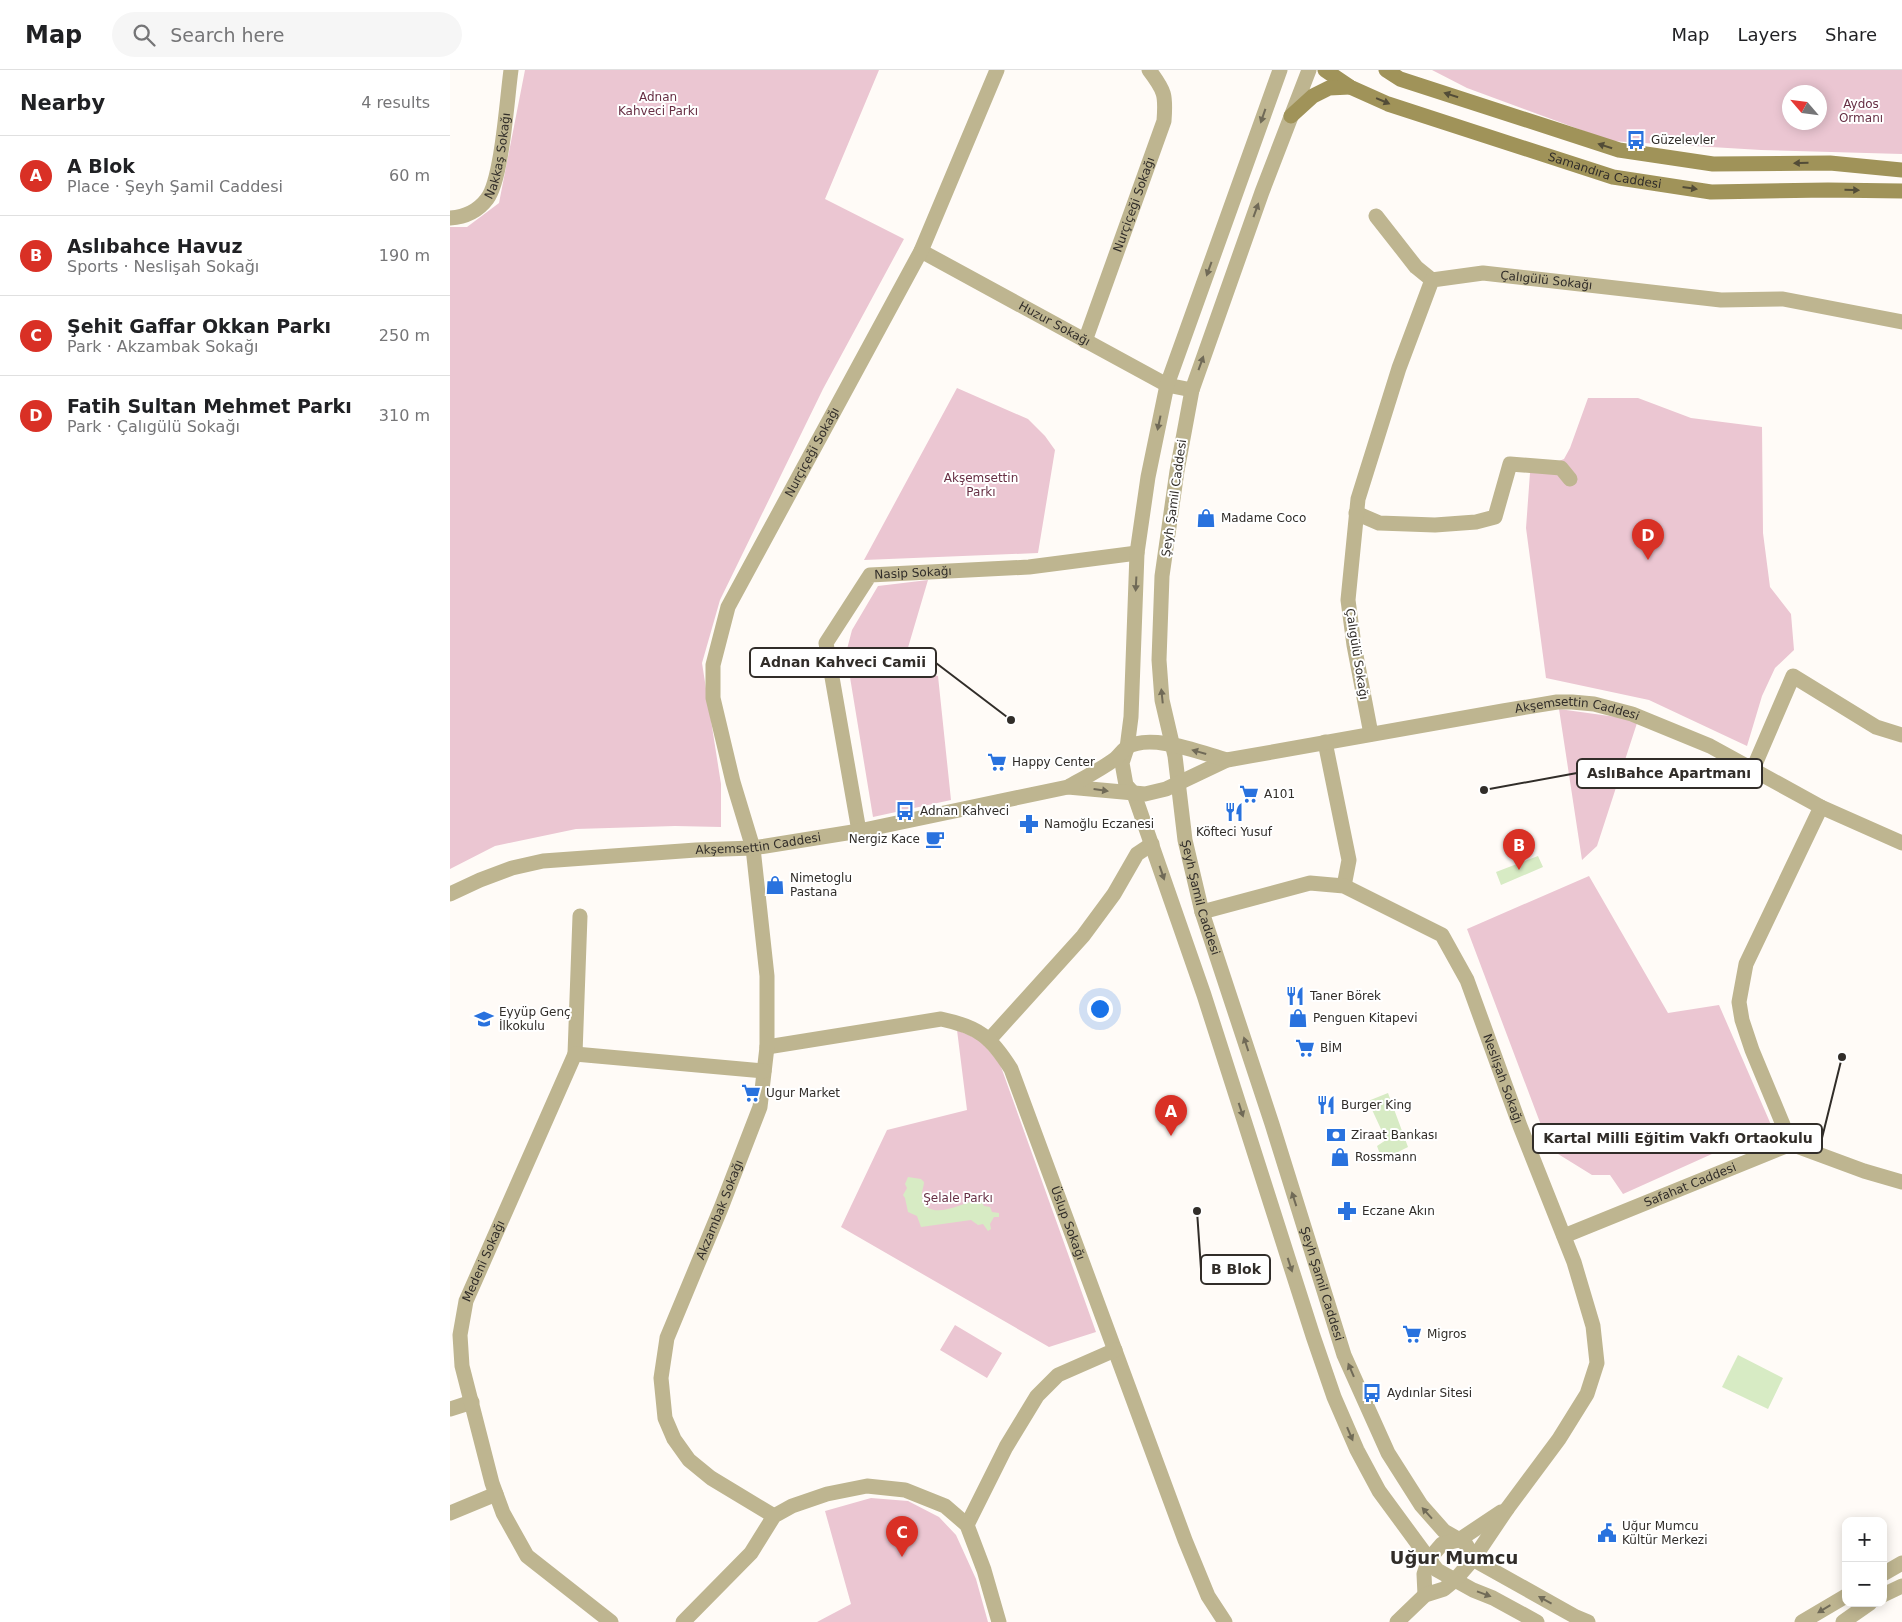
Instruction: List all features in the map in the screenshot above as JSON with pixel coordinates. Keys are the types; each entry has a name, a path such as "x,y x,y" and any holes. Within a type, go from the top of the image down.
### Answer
{"main road":[{"name":"Samandıra Caddesi","path":"1325,70 1350,87 1388,104 1613,177 1711,192 1902,191"},
{"name":"Samandıra Caddesi","path":"1386,70 1400,79 1619,150 1713,164 1830,163 1902,170"},
{"path":"1291,116 1313,96 1329,88 1350,87"}],"street":[{"name":"Nakkaş Sokağı","path":"450,218 458,218 475,211 488,199 496,181 511,70"},
{"name":"Nurçiçeği Sokağı","path":"753,848 713,698 713,665 728,607 921,252 997,70"},
{"name":"Nurçiçeği Sokağı","path":"1086,341 1164,122 1166,98 1160,84 1148,70"},
{"name":"Şeyh Şamil Caddesi","path":"1280,70 1167,385 1148,477 1137,553 1131,717 1127,748 1122,763 1126,785 1134,794 1204,995 1334,1397 1356,1450 1380,1491 1437,1570 1537,1622"},
{"name":"Şeyh Şamil Caddesi","path":"1309,70 1192,390 1177,471 1162,576 1160,660 1162,700 1175,756 1177,783 1186,840 1202,912 1272,1124 1344,1355 1371,1417 1398,1469 1420,1505 1444,1531 1465,1544 1476,1561 1588,1622"},
{"path":"1376,216 1416,267 1432,280"},
{"name":"Huzur Sokağı","path":"921,252 1167,385 1192,390"},
{"name":"Çalıgülü Sokağı","path":"1371,734 1354,645 1348,600 1356,513 1362,483 1432,280 1483,273 1721,300 1783,299 1902,322"},
{"path":"1356,513 1379,522 1434,525 1476,522 1495,517 1510,464 1561,468 1570,479"},
{"name":"Nasip Sokağı","path":"859,831 826,643 870,575 1029,567 1137,553"},
{"path":"1753,770 1794,676 1876,727 1902,735"},
{"name":"Akşemsettin Caddesi","path":"1068,787 1134,794 1157,792 1227,760 1539,705 1572,702 1594,704 1640,717 1710,746 1821,807 1902,843"},
{"name":"Akşemsettin Caddesi","path":"450,894 512,868 543,861 696,850 753,848 859,831 1068,787 1097,772 1127,748 1154,742 1171,744 1227,760"},
{"path":"1325,742 1349,860 1344,886"},
{"path":"1821,807 1746,964 1739,1002 1742,1020 1752,1050 1791,1144 1864,1171 1902,1182"},
{"path":"989,1040 1083,936 1114,894 1137,854 1152,844"},
{"name":"Akzambak Sokağı","path":"753,848 766,970 767,1047 760,1107 668,1338 661,1378 665,1418 674,1439 689,1460 711,1478 774,1516"},
{"name":"Neslişah Sokağı","path":"1202,912 1310,883 1344,886 1442,935 1467,980 1520,1126 1574,1262 1593,1326 1597,1363 1587,1394 1559,1439 1507,1509 1474,1558"},
{"path":"580,916 575,1054 764,1071"},
{"name":"Üslup Sokağı","path":"767,1047 941,1019 963,1023 984,1034 999,1050 1011,1069 1188,1547 1208,1596 1225,1622"},
{"name":"Medeni Sokağı","path":"575,1054 466,1302 460,1335 462,1366 496,1494 503,1513 527,1556 612,1622"},
{"name":"Safahat Caddesi","path":"1564,1236 1791,1144"},
{"path":"967,1525 1006,1447 1036,1396 1058,1375 1114,1350"},
{"path":"450,1409 472,1402"},
{"path":"683,1622 751,1553 774,1516 792,1506 827,1494 866,1486 905,1490 945,1506 967,1525 984,1570 998,1622"},
{"path":"450,1513 496,1494"},
{"path":"1425,1595 1424,1574 1429,1559 1442,1544 1458,1540 1507,1509"},
{"path":"1397,1622 1425,1595 1444,1589 1455,1580 1474,1558"},
{"path":"1887,1572 1902,1563"},
{"path":"1887,1593 1902,1586"},
{"path":"1802,1622 1842,1598"},
{"path":"1843,1622 1864,1607"}],"green space":[{"name":"Adnan Kahveci Parkı","path":"525,70 879,70 825,199 904,239 823,389 720,600 702,663 721,784 721,827 675,826 576,829 495,846 450,869 450,227 467,227 499,203"},
{"name":"Aydos Ormanı","path":"1432,70 1902,70 1902,154 1761,150 1611,141 1467,88"},
{"name":"Akşemsettin Parkı","path":"957,388 1028,419 1045,436 1055,450 1038,553 864,560"},
{"path":"1588,398 1638,398 1691,418 1762,427 1763,533 1770,587 1791,614 1794,650 1775,668 1762,696 1747,746 1649,700 1546,678 1526,528 1530,473 1564,459 1570,448"},
{"path":"928,580 907,651 919,668 927,673 938,676 951,800 873,817 846,653 852,630 878,586"},
{"path":"1559,709 1638,720 1597,846 1582,860"},
{"path":"1589,876 1668,1013 1719,1005 1772,1127 1623,1194 1610,1175 1592,1175 1550,1149 1467,929"},
{"name":"Şelale Parkı","path":"957,1030 980,1040 1000,1064 1096,1332 1049,1347 841,1227 887,1130 967,1110"},
{"path":"955,1325 1002,1353 987,1378 940,1350"},
{"path":"871,1498 908,1501 939,1517 956,1535 976,1579 988,1622 817,1622 851,1604 825,1511"}],"shaded area":[{"path":"1538,856 1543,867 1501,885 1496,872"},
{"path":"1388,1093 1408,1147 1382,1160 1377,1146 1386,1140 1368,1101"},
{"path":"908,1177 921,1179 924,1182 922,1197 925,1205 931,1209 947,1209 980,1199 984,1206 990,1207 992,1212 999,1213 999,1217 994,1217 990,1224 991,1229 988,1231 983,1224 978,1225 971,1220 921,1227 917,1216 908,1212 903,1195 907,1188 905,1184"},
{"path":"1738,1355 1783,1378 1768,1409 1722,1387"}],"place":[{"name":"Güzelevler","path":"1636,140"},
{"name":"Madame Coco","path":"1206,518"},
{"name":"Fatih Sultan Mehmet Parkı","path":"1648,560"},
{"name":"Adnan Kahveci Camii","path":"1011,720"},
{"name":"Happy Center","path":"997,762"},
{"name":"AslıBahce Apartmanı","path":"1484,790"},
{"name":"A101","path":"1249,794"},
{"name":"Adnan Kahveci","path":"905,811"},
{"name":"Köfteci Yusuf","path":"1234,812"},
{"name":"Namoğlu Eczanesi","path":"1029,824"},
{"name":"Nergiz Kace","path":"935,839"},
{"name":"Aslıbahce Havuz","path":"1519,870"},
{"name":"Nimetoglu Pastana","path":"775,885"},
{"name":"Taner Börek","path":"1295,996"},
{"name":"Penguen Kitapevi","path":"1298,1018"},
{"name":"Eyyüp Genç İlkokulu","path":"484,1019"},
{"name":"BİM","path":"1305,1048"},
{"name":"Kartal Milli Eğitim Vakfı Ortaokulu","path":"1842,1057"},
{"name":"Ugur Market","path":"751,1093"},
{"name":"Burger King","path":"1326,1105"},
{"name":"Ziraat Bankası","path":"1336,1135"},
{"name":"A Blok","path":"1171,1136"},
{"name":"Rossmann","path":"1340,1157"},
{"name":"B Blok","path":"1197,1211"},
{"name":"Eczane Akın","path":"1347,1211"},
{"name":"Migros","path":"1412,1334"},
{"name":"Aydınlar Sitesi","path":"1372,1393"},
{"name":"Uğur Mumcu Kültür Merkezi","path":"1607,1533"},
{"name":"Şehit Gaffar Okkan Parkı","path":"902,1557"}],"district":[{"name":"Uğur Mumcu","path":"1454,1557"}]}
